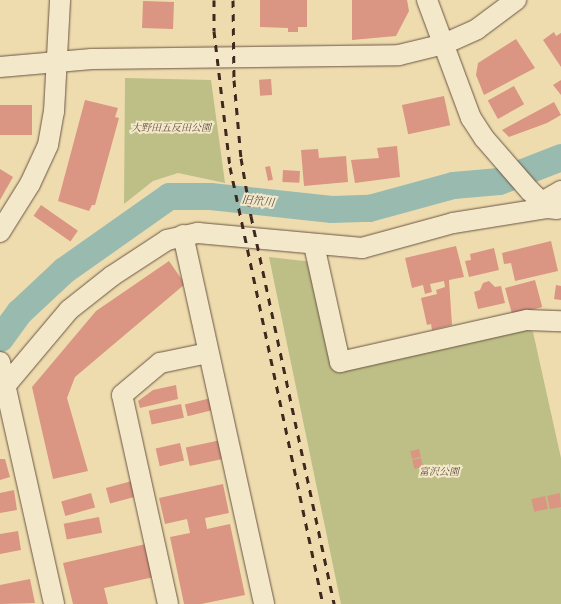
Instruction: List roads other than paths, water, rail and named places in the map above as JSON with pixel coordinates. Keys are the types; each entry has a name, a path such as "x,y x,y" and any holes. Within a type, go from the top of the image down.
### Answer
{"street":[{"path":"0,232 36,174 48,145 54,112 60,0"},
{"path":"427,0 471,118 503,161 545,203"},
{"path":"0,67 56,60 379,57 444,44 478,29 516,0"},
{"path":"2,388 69,310 112,276 167,240 183,235 198,233 314,245 362,248 453,223 545,203 561,191"},
{"path":"183,235 264,604"},
{"path":"314,245 340,362 527,320 561,321"},
{"path":"168,604 122,395 160,363 208,352"},
{"path":"0,362 2,388 54,604"}],"waterway":[{"name":"旧笊川","path":"0,338 19,312 64,270 169,196 210,196 331,209 369,208 453,185 499,181 561,157"}],"railway":[{"path":"214,0 214,31 230,167 323,604"},
{"path":"233,0 234,80 241,158 251,216 334,604"}],"park label":[{"name":"大野田五反田公園","path":"171,128"},
{"name":"富沢公園","path":"439,472"}]}
